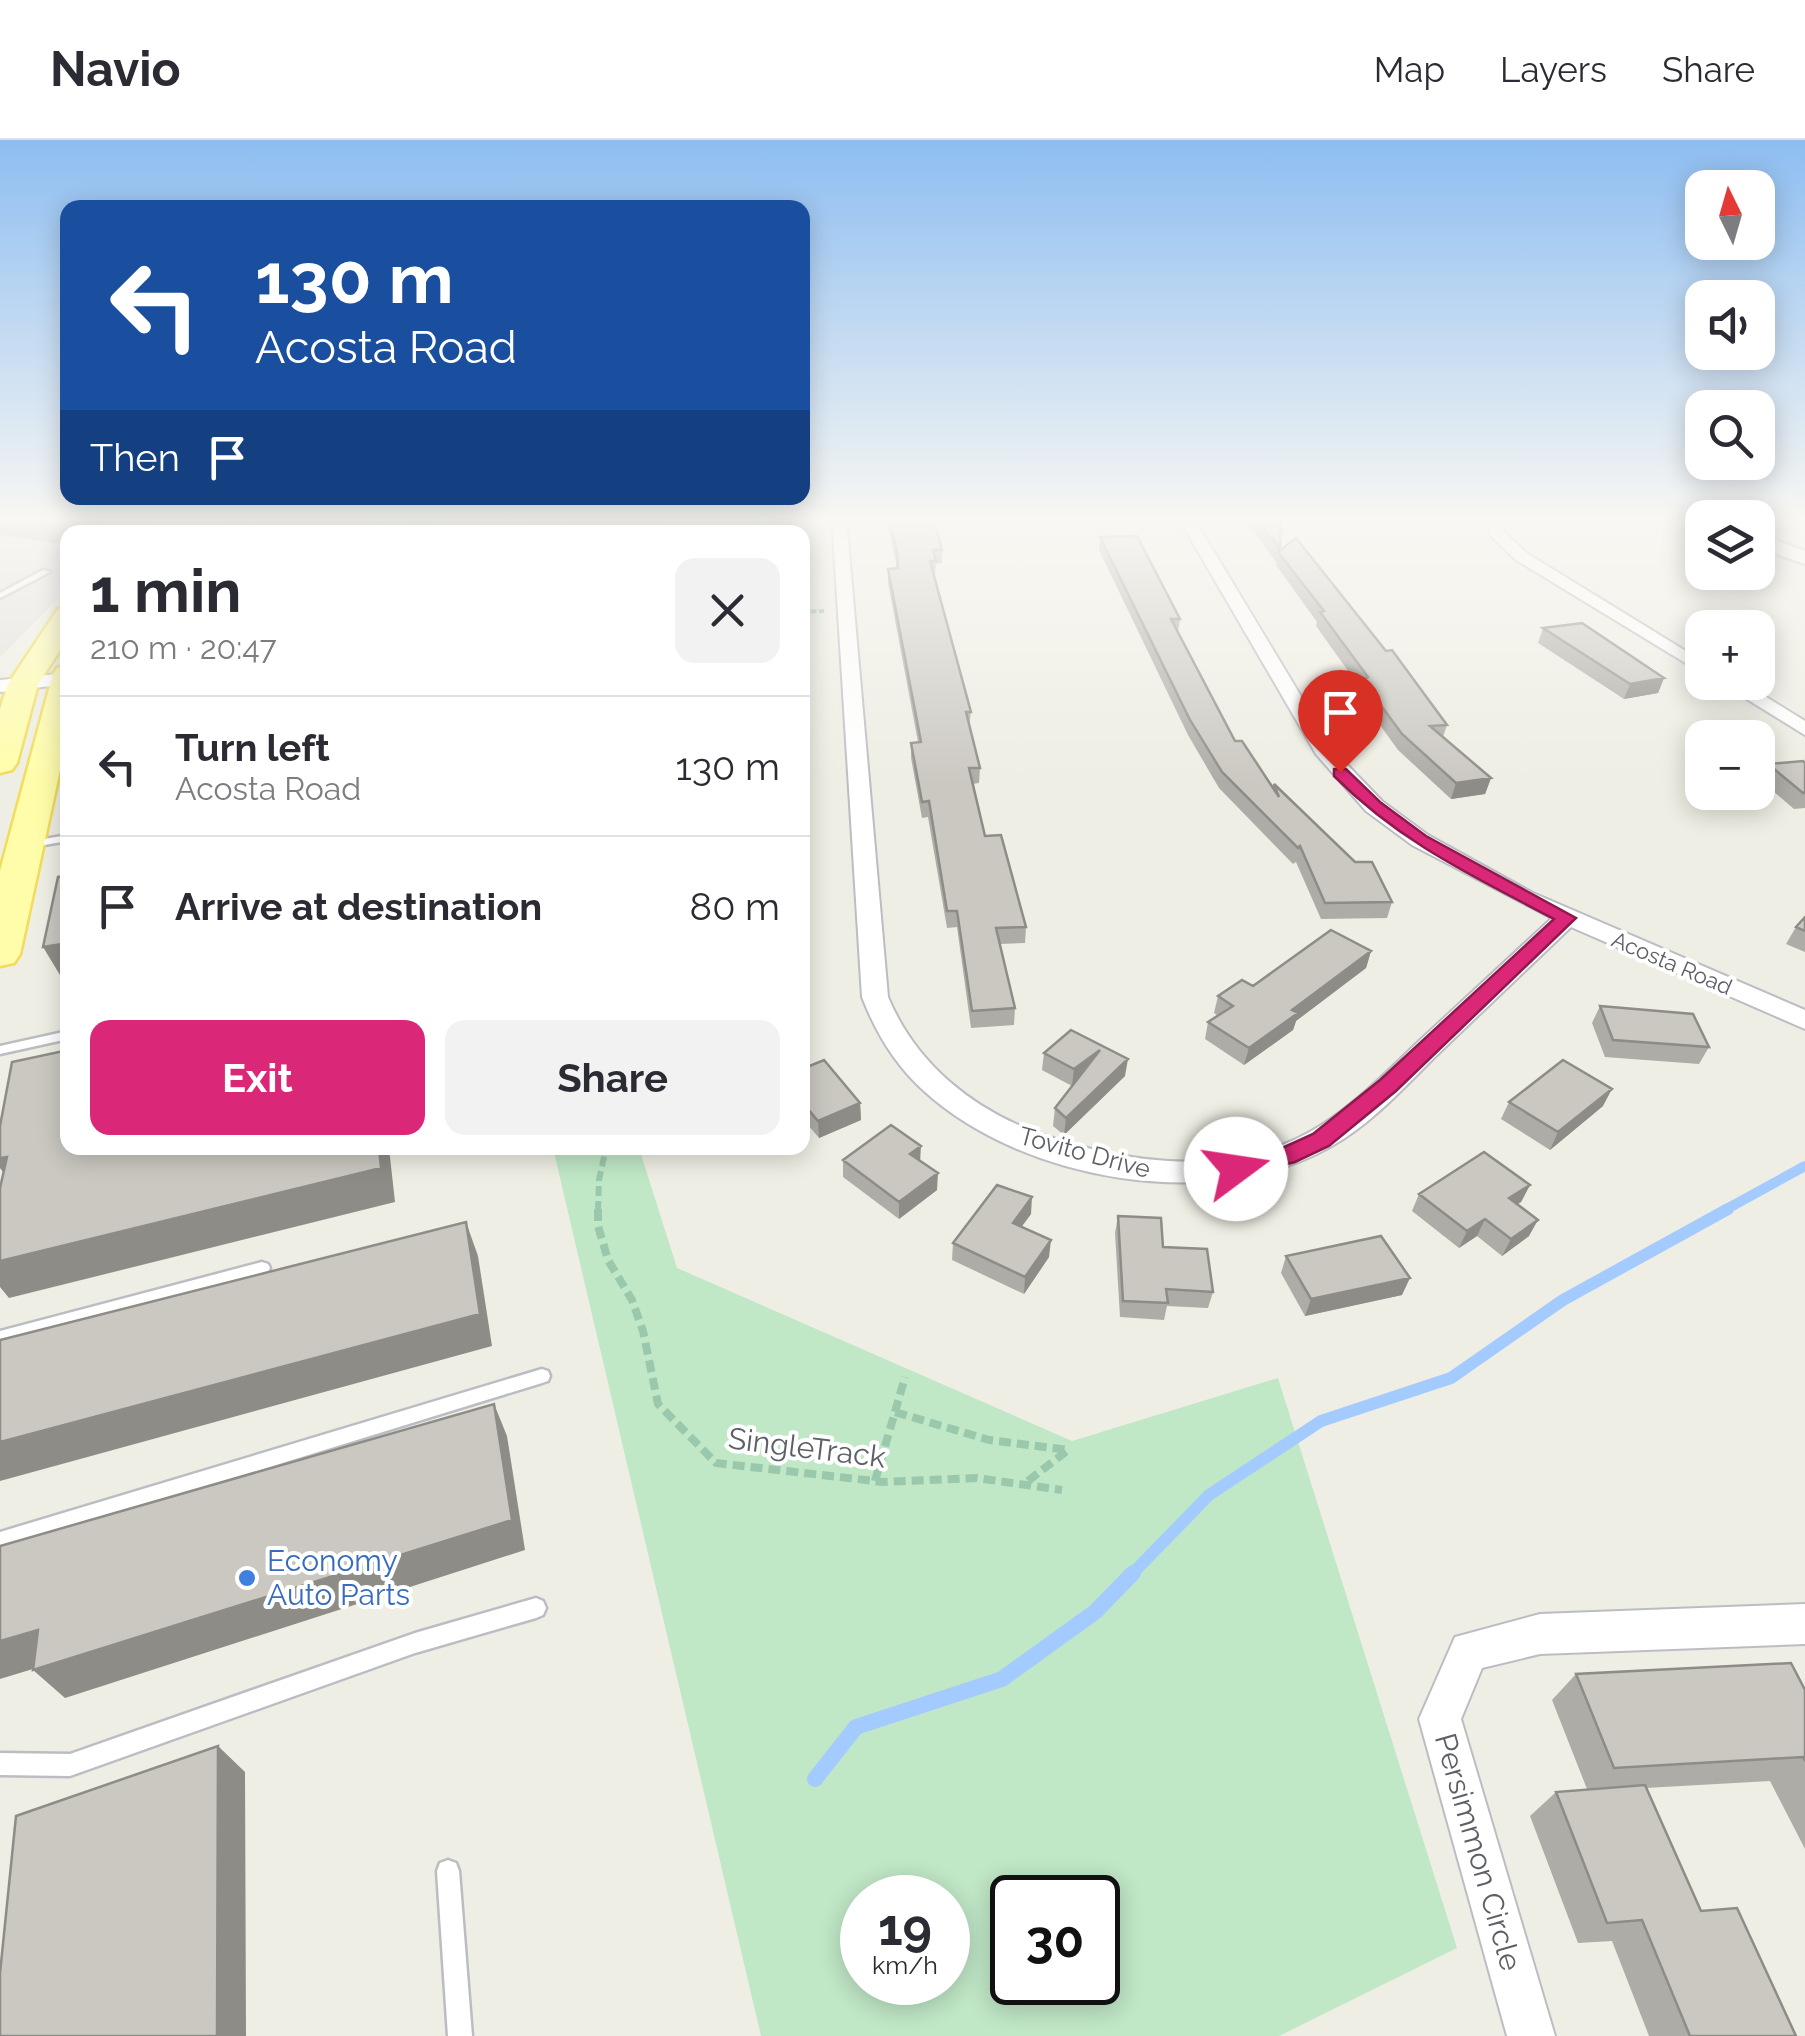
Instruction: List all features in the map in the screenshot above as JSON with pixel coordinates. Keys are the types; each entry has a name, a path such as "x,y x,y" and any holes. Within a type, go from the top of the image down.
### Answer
{"main road":[{"path":"0,763 11,685 60,625"},
{"path":"0,954 60,705"}],"street":[{"name":"Tovito Drive","path":"846,605 875,998 892,1037 934,1085 988,1122 1047,1148 1118,1166 1166,1173 1214,1172 1286,1156 1321,1140 1388,1086 1566,918"},
{"name":"Acosta Road","path":"1239,605 1340,772 1374,806 1420,840 1566,918 1805,1020"},
{"path":"1601,605 1685,658"},
{"path":"11,685 60,678"},
{"path":"1757,700 1805,729"},
{"name":"Persimmon Circle","path":"1522,2033 1440,1719 1469,1651 1540,1634 1805,1624"}],"lane":[{"path":"25,846 60,839"},
{"path":"0,1050 60,1037"},
{"path":"0,1338 262,1268"},
{"path":"0,1540 542,1376"},
{"path":"0,1764 70,1765 415,1644 536,1608"},
{"path":"448,1871 460,2036"}],"path":[{"name":"SingleTrack","path":"605,1155 598,1226 608,1260 632,1300 644,1331 658,1404 716,1463 875,1481 978,1478 1062,1490"},
{"path":"875,1481 905,1377"},
{"path":"895,1412 950,1434 1026,1448 1062,1446 1068,1450 1023,1484"}],"shaded area":[{"path":"0,605 51,605 0,658"}],"green space":[{"path":"555,1155 641,1155 677,1268 1072,1441 1278,1378 1457,1948 1279,2036 761,2036"}],"building":[{"path":"895,605 942,605 971,712 966,712 980,768 969,768 985,836 1001,835 1026,927 996,928 1015,1008 972,1011 957,911 947,911 929,801 922,802 911,743 921,742"},
{"path":"1134,605 1173,605 1180,619 1171,619 1235,741 1242,741 1279,797 1274,784 1355,862 1372,862 1392,902 1325,903 1300,846 1222,772 1190,720"},
{"path":"1320,605 1350,605 1386,651 1392,650 1447,725 1430,726 1491,778 1456,783 1402,734 1363,681 1368,677 1320,612 1324,611"},
{"path":"1582,623 1664,678 1630,684 1543,628"},
{"path":"1803,761 1805,793 1775,770 1775,763"},
{"path":"58,877 60,944 43,947"},
{"path":"1805,917 1805,931 1796,927"},
{"path":"1331,930 1371,951 1292,1010 1298,1013 1249,1048 1208,1022 1233,1006 1218,996 1242,980 1253,986"},
{"path":"1600,1006 1693,1014 1709,1047 1613,1040"},
{"path":"1071,1030 1128,1059 1066,1118 1055,1108 1100,1050 1074,1069 1044,1053"},
{"path":"60,1052 60,1155 380,1155 381,1168 0,1261 0,1188 7,1157 0,1158 0,1126 12,1062"},
{"path":"824,1060 860,1103 818,1121 810,1112 810,1066"},
{"path":"1563,1060 1612,1089 1558,1132 1509,1102"},
{"path":"891,1125 921,1146 910,1154 938,1173 899,1202 843,1160"},
{"path":"1484,1152 1530,1185 1509,1198 1538,1220 1511,1239 1485,1219 1467,1231 1419,1194"},
{"path":"997,1185 1032,1197 1013,1223 1051,1240 1025,1277 953,1243"},
{"path":"1118,1216 1161,1218 1163,1247 1207,1249 1213,1292 1166,1289 1168,1303 1123,1301"},
{"path":"466,1222 480,1314 0,1442 0,1340"},
{"path":"1381,1236 1410,1278 1311,1299 1286,1256"},
{"path":"494,1404 512,1520 33,1670 38,1630 0,1641 0,1546"},
{"path":"1791,1663 1805,1690 1805,1761 1803,1757 1614,1768 1576,1674"},
{"path":"218,1746 217,2036 0,2036 0,1973 16,1816"},
{"path":"1645,1785 1701,1911 1737,1908 1796,2036 1690,2036 1642,1920 1607,1923 1556,1792"}],"waterway":[{"path":"1723,1211 1805,1166"},
{"path":"1131,1575 1209,1495 1321,1421 1451,1378 1563,1300 1728,1209"},
{"path":"815,1779 856,1727 1002,1679 1095,1612 1133,1573"}],"place":[{"name":"Economy Auto Parts","path":"247,1578"}],"route":[{"path":"1236,1169 1286,1156 1321,1140 1388,1086 1566,918 1473,872 1420,840 1374,806 1340,772"}]}
